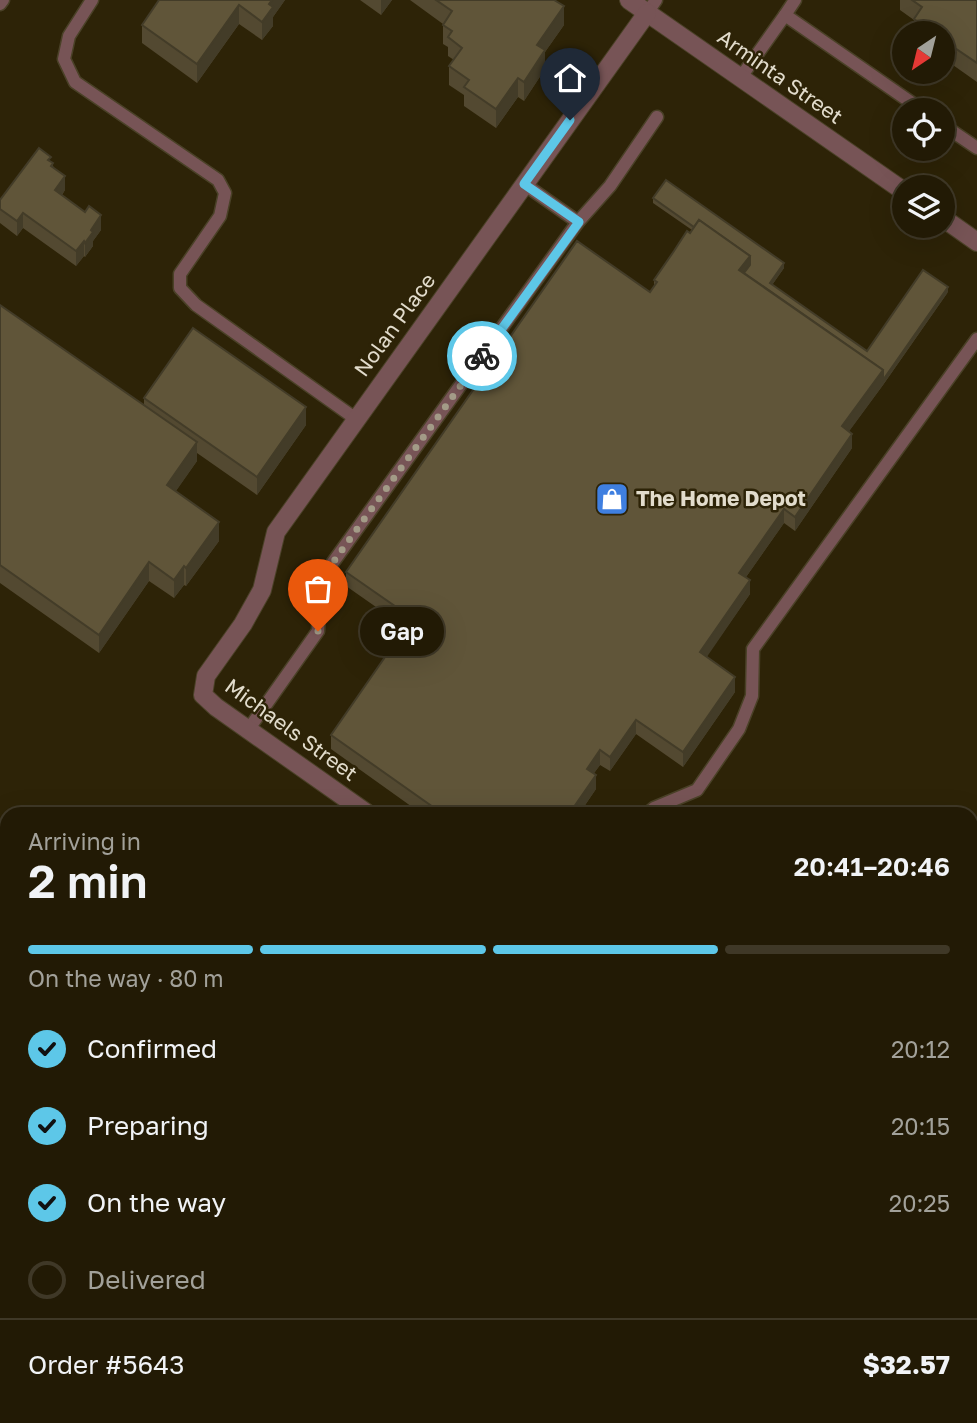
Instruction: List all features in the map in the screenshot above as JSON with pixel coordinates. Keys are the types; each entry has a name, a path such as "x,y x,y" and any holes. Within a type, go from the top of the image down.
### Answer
{"street":[{"name":"Arminta Street","path":"629,0 651,6 741,77 892,183"},
{"name":"Nolan Place","path":"206,676 243,624 262,590 276,532 651,6"},
{"path":"955,226 977,242"},
{"name":"Michaels Street","path":"206,676 203,695 216,707 358,807"}],"lane":[{"path":"92,0 69,36 64,59 75,82 218,180 225,193 220,216 180,274 180,288 196,305 356,419"},
{"path":"741,77 795,0"},
{"path":"785,15 905,98"},
{"path":"248,730 318,631 321,579 579,222 610,186 657,117"},
{"path":"955,133 977,148"},
{"path":"524,184 579,222"},
{"path":"656,807 697,790 739,729 752,696 753,649 976,344"}],"building":[{"path":"159,0 272,0 269,4 273,7 262,22 239,5 197,64 142,25"},
{"path":"436,0 554,0 564,6 537,45 545,50 524,82 518,78 496,109 464,87 469,80 449,66 462,48 448,37 452,31 443,25 452,11"},
{"path":"912,0 977,0 977,63 956,49 956,21 917,21 914,19 922,7"},
{"path":"39,148 51,157 48,160 53,163 51,166 65,176 55,190 85,212 89,206 101,215 91,230 93,232 76,251 23,213 17,221 0,209 0,200"},
{"path":"666,180 784,263 770,283 867,351 923,270 948,287 883,380 883,370 744,273 750,265 750,256 699,220 694,227 653,198"},
{"name":"The Home Depot","path":"699,220 750,256 739,270 883,370 842,426 852,434 795,517 784,509 739,573 750,580 700,652 735,677 683,752 636,720 610,757 600,750 587,769 596,775 574,807 433,807 331,735 412,618 346,572 577,241 650,292 657,282 654,280 687,231 690,233"},
{"path":"0,305 197,442 167,485 219,522 186,568 184,566 174,580 149,562 99,635 0,565"},
{"path":"193,328 306,407 257,477 144,398"}],"way so far":[{"path":"318,631 321,579 482,356"}],"place":[{"name":"The Home Depot","path":"612,499"},
{"name":"Gap","path":"318,631"}],"route":[{"path":"482,356 579,222 524,184 570,120"}]}
